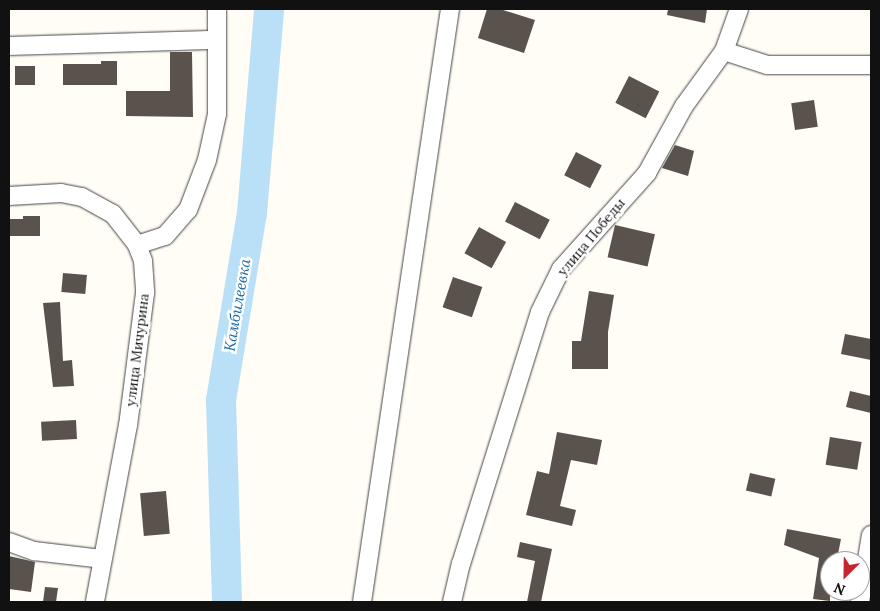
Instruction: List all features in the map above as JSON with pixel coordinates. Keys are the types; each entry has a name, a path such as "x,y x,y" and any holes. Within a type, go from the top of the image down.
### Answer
{"street":[{"path":"137,245 165,236 188,210 207,160 217,114 217,9"},
{"path":"362,602 450,9"},
{"name":"улица Победы","path":"452,602 461,564 526,349 557,278 586,239 646,173 684,106 724,50 739,9"},
{"path":"9,46 217,40"},
{"path":"724,50 767,65 871,64"},
{"name":"улица Мичурина","path":"9,196 61,193 82,197 113,214 137,245 143,261 145,294 128,425 95,602"},
{"path":"860,602 871,535"},
{"path":"9,542 34,551 102,559"}],"building":[{"path":"487,9 500,9 535,20 524,53 478,38"},
{"path":"668,9 707,9 705,23 667,15"},
{"path":"170,52 192,52 193,117 126,116 126,91 170,91"},
{"path":"101,61 117,61 117,85 63,85 63,64 101,64"},
{"path":"15,66 35,66 35,85 15,85"},
{"path":"629,76 659,91 646,118 615,103"},
{"path":"814,100 818,127 795,130 791,103"},
{"path":"675,145 694,151 688,176 662,168"},
{"path":"576,152 602,165 590,188 564,175"},
{"path":"515,202 550,220 540,239 505,222"},
{"path":"23,216 40,216 40,236 9,236 9,219 23,219"},
{"path":"615,225 655,234 648,266 608,257"},
{"path":"479,227 506,242 492,268 464,253"},
{"path":"63,273 87,275 85,294 61,292"},
{"path":"453,277 482,287 472,317 443,307"},
{"path":"589,291 614,295 608,332 608,369 572,369 572,341 581,341"},
{"path":"60,302 63,361 72,360 74,386 53,387 43,303"},
{"path":"845,334 871,339 871,360 841,354"},
{"path":"850,391 871,396 871,413 846,407"},
{"path":"76,420 77,439 42,441 41,422"},
{"path":"557,432 602,440 597,465 571,460 560,506 576,510 572,526 526,515 537,471 549,474"},
{"path":"830,437 862,442 857,470 826,465"},
{"path":"750,473 775,479 771,496 746,491"},
{"path":"166,491 170,534 144,536 140,493"},
{"path":"787,529 841,539 839,551 820,551 820,600 813,599 819,558 784,545"},
{"path":"520,542 552,549 541,602 527,602 535,561 517,557"},
{"path":"9,556 35,562 31,592 9,589"},
{"path":"45,587 58,588 56,602 43,602"}],"waterway":[{"name":"Камбилеевка","path":"227,602 221,400 252,213 269,9"}]}
